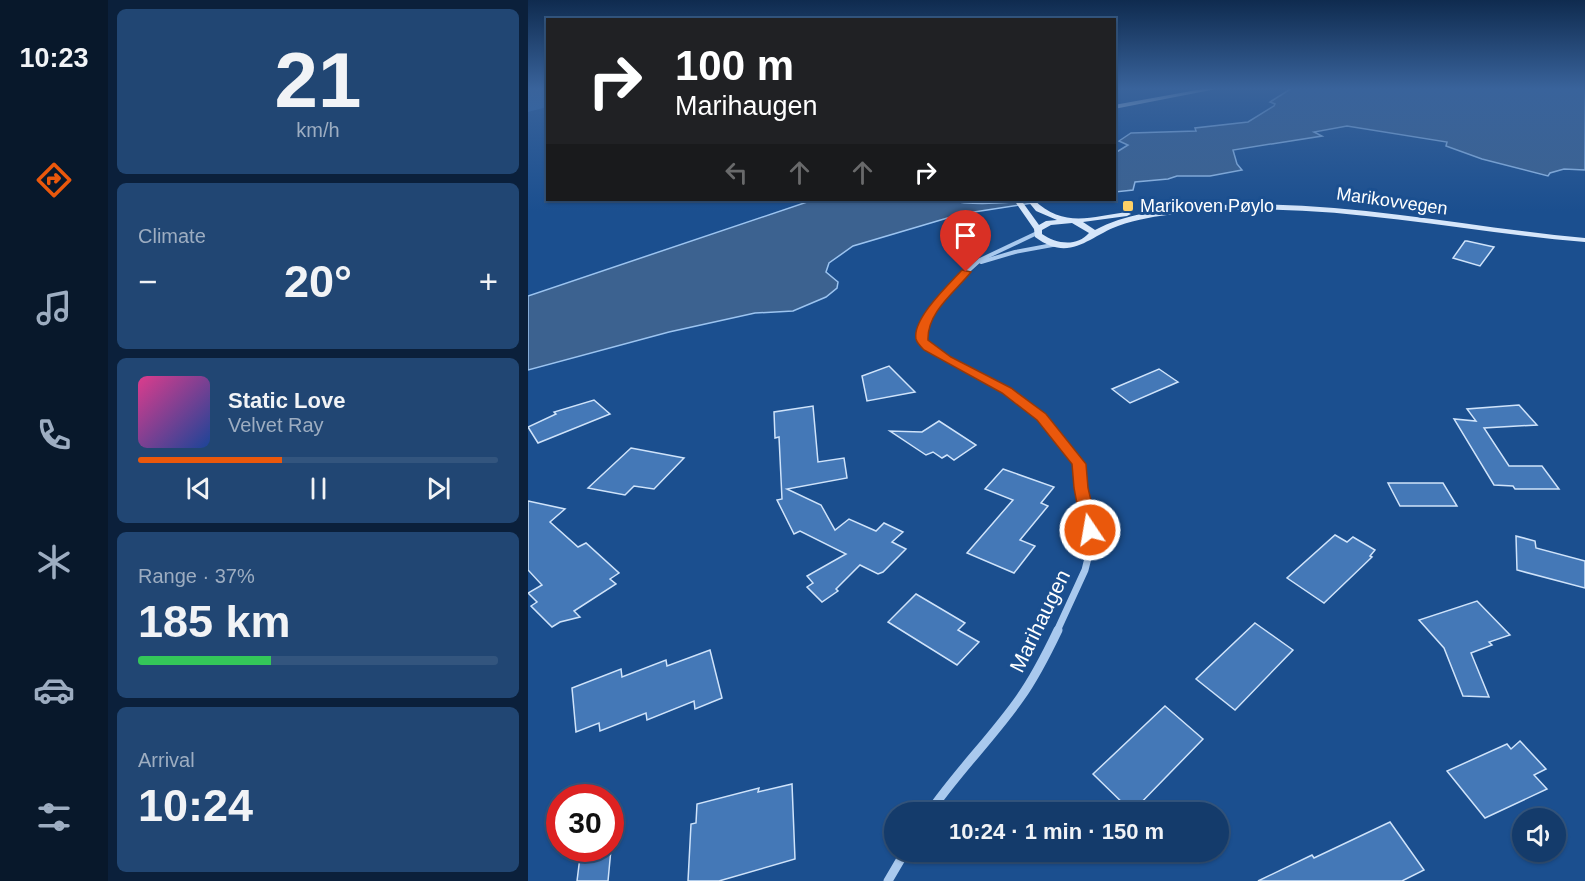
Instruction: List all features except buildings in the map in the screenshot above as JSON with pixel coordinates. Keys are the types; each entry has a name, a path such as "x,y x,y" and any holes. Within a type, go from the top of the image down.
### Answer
{"main road":[{"path":"1019,201 1042,239 1058,244"},
{"path":"1031,201 1039,209 1053,216 1087,226 1091,229 1092,235"},
{"name":"Marikovvegen","path":"1058,244 1078,243 1120,221 1194,208 1257,205 1330,207 1585,240"},
{"name":"Marikovvegen","path":"1037,228 1049,223 1157,209 1184,206 1194,208"}],"street":[{"name":"Marihaugen","path":"937,802 954,777 1020,698 1042,662 1060,630 1085,570 1090,550 1090,530 1081,488 1079,464 1060,439 1035,410 1006,391 928,348 922,341 922,331 944,295 966,272 987,256 1037,228"},
{"name":"Marihaugen","path":"980,262 1058,244"},
{"path":"888,881 899,862"}],"shaded area":[{"path":"1195,129 1330,129 1314,132 1322,136 1233,150 1237,164 1242,170 1210,176 1177,176 1135,182 1133,190 1116,192 1116,152 1128,145 1119,141 1131,133 1196,131"},
{"path":"1366,129 1585,129 1585,170 1564,169 1550,173 1548,176 1482,159 1446,146 1447,142"},
{"path":"810,201 954,201 987,204 1046,201 961,214 853,246 829,263 826,272 838,282 837,288 826,297 793,311 755,313 669,332 528,370 528,296"}],"place":[{"name":"Marikoven Pøylo","path":"1128,206"}],"route":[{"path":"966,272 944,295 932,312 922,331 922,341 928,348 982,377 1035,410 1079,464 1081,488 1090,530"}]}
